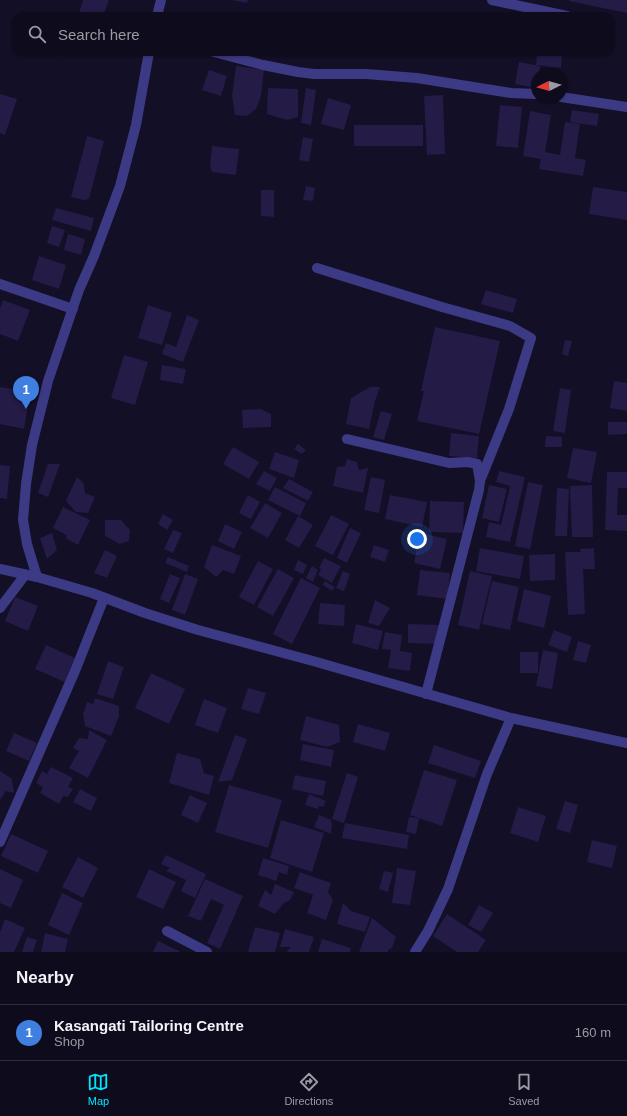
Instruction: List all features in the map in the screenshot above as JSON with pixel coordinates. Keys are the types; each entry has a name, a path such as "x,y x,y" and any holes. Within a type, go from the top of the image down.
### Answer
{"street":[{"path":"158,12 161,0"},
{"path":"492,0 548,12"},
{"path":"37,577 26,544 23,520 26,484 32,445 45,394 79,290 94,256 120,186 136,125 148,56"},
{"path":"229,56 303,73 366,74 417,78 511,93 531,94"},
{"path":"567,98 627,107"},
{"path":"317,268 442,307 510,326 531,338 509,409 480,481 479,490 426,694"},
{"path":"0,284 73,309"},
{"path":"347,440 449,463 468,462 477,464 480,481"},
{"path":"0,569 37,577 92,593 145,613 198,630 511,718 627,743"},
{"path":"0,608 25,575"},
{"path":"0,842 75,671 104,598"},
{"path":"415,952 428,931 448,889 487,774 511,718"},
{"path":"167,931 207,952"}],"building":[{"path":"83,0 109,0 104,12 79,12"},
{"path":"231,0 248,0 247,3"},
{"path":"627,0 627,13 569,1"},
{"path":"537,56 562,56 561,68 536,65"},
{"path":"519,62 540,66 540,68 531,68 531,87 515,84"},
{"path":"236,66 264,70 261,96 256,109 247,116 235,115 232,96"},
{"path":"209,70 227,76 221,96 202,90"},
{"path":"268,88 298,89 298,117 287,120 267,114"},
{"path":"306,88 316,90 311,125 301,123"},
{"path":"0,94 17,99 5,135 0,133"},
{"path":"443,95 445,154 427,155 424,96"},
{"path":"328,98 351,105 344,130 321,124"},
{"path":"500,105 522,107 518,148 496,146"},
{"path":"572,110 599,114 597,126 570,122"},
{"path":"530,111 551,115 545,152 560,155 565,122 580,124 575,158 586,160 583,176 539,169 541,159 523,156"},
{"path":"354,125 423,125 423,146 354,146"},
{"path":"87,136 104,141 89,199 83,200 71,197"},
{"path":"303,137 313,139 309,162 299,160"},
{"path":"212,146 239,149 236,175 212,172 210,166"},
{"path":"306,186 315,188 313,201 303,200"},
{"path":"593,187 627,192 627,220 589,214"},
{"path":"261,190 274,190 274,217 261,216"},
{"path":"56,208 94,218 91,231 52,220"},
{"path":"52,226 65,230 59,247 47,243"},
{"path":"68,234 85,239 81,255 64,250"},
{"path":"39,256 66,265 59,289 32,280"},
{"path":"486,290 517,299 513,313 481,304"},
{"path":"3,300 30,310 18,341 0,334 0,308"},
{"path":"148,305 172,313 162,345 138,338"},
{"path":"187,315 199,320 183,362 162,354 166,343 176,347"},
{"path":"435,327 500,341 479,434 417,421 424,391 421,391"},
{"path":"565,340 572,341 568,356 562,354"},
{"path":"124,355 148,362 135,405 111,398"},
{"path":"162,365 186,369 183,384 160,380"},
{"path":"614,381 627,383 627,411 610,408"},
{"path":"0,387 30,392 24,429 0,424"},
{"path":"370,387 380,387 375,401 369,429 346,424 351,398"},
{"path":"560,388 571,390 565,433 553,431"},
{"path":"261,409 271,414 271,427 243,428 242,410"},
{"path":"381,411 392,414 384,440 373,437"},
{"path":"608,422 627,422 627,434 608,435"},
{"path":"451,433 479,436 477,458 449,456"},
{"path":"546,436 562,437 562,447 545,447"},
{"path":"298,444 306,450 302,454 294,449"},
{"path":"233,447 259,462 249,479 223,464"},
{"path":"573,448 597,452 591,483 567,478"},
{"path":"275,452 299,460 294,478 269,469"},
{"path":"347,459 357,462 359,470 368,468 363,493 333,486 337,467 345,466"},
{"path":"48,464 60,464 48,497 38,493"},
{"path":"0,465 10,466 7,499 0,498"},
{"path":"264,471 277,478 270,491 256,484"},
{"path":"499,471 525,477 510,542 486,537 489,522 501,525 510,486 496,482"},
{"path":"607,472 627,472 627,488 618,488 617,515 627,515 627,531 605,530"},
{"path":"77,477 84,484 85,493 95,497 88,513 76,512 66,501"},
{"path":"371,477 385,480 379,513 364,510"},
{"path":"289,479 313,492 308,501 283,488"},
{"path":"528,482 543,485 530,549 515,546"},
{"path":"489,485 507,489 499,522 482,518"},
{"path":"592,485 593,537 572,537 570,486"},
{"path":"275,487 306,503 300,516 268,500"},
{"path":"557,488 569,489 567,536 555,536"},
{"path":"248,495 260,502 251,519 239,513"},
{"path":"390,495 427,502 422,527 385,519"},
{"path":"430,501 464,502 463,533 429,532"},
{"path":"265,503 282,513 268,538 250,528"},
{"path":"63,507 90,520 78,545 67,539 66,535 53,528"},
{"path":"163,514 173,520 167,530 158,524"},
{"path":"331,515 349,524 333,555 315,546"},
{"path":"298,516 313,525 299,548 285,540"},
{"path":"105,520 121,520 130,530 129,541 120,544 105,536"},
{"path":"225,524 242,532 234,549 218,541"},
{"path":"350,528 361,533 347,563 337,558"},
{"path":"173,530 182,533 173,553 164,549"},
{"path":"52,533 57,550 47,559 40,538"},
{"path":"420,533 447,539 440,569 414,563"},
{"path":"212,545 241,556 234,574 223,570 216,577 204,567"},
{"path":"374,545 389,550 385,562 370,557"},
{"path":"480,548 524,556 520,579 476,571"},
{"path":"594,548 595,569 583,569 585,614 568,615 565,552 581,552 580,549"},
{"path":"105,550 117,556 107,578 94,573"},
{"path":"555,554 555,580 530,581 529,555"},
{"path":"168,557 189,566 187,572 165,563"},
{"path":"324,558 341,566 332,583 318,575 321,569 319,568"},
{"path":"298,560 307,565 303,574 294,570"},
{"path":"258,561 273,569 254,605 239,597"},
{"path":"312,566 318,570 313,582 306,578"},
{"path":"278,569 294,578 273,616 257,607"},
{"path":"420,570 450,573 447,599 417,595"},
{"path":"343,571 350,574 344,591 336,588"},
{"path":"470,571 492,576 479,630 458,625"},
{"path":"170,574 180,578 169,603 160,599"},
{"path":"185,574 198,579 185,615 172,610"},
{"path":"301,578 320,588 292,644 273,634"},
{"path":"325,581 335,587 332,591 323,585"},
{"path":"492,581 519,587 510,630 482,624"},
{"path":"524,589 551,596 544,628 517,621"},
{"path":"15,597 38,606 28,631 5,621"},
{"path":"375,600 390,608 379,626 368,623"},
{"path":"320,603 345,605 344,626 318,624"},
{"path":"356,624 383,631 378,650 352,643"},
{"path":"408,624 439,625 438,644 408,643"},
{"path":"554,630 572,637 567,652 548,645"},
{"path":"385,632 402,635 400,651 412,653 410,671 388,668 391,650 382,649"},
{"path":"578,641 591,645 586,663 573,660"},
{"path":"46,645 75,658 65,682 35,669"},
{"path":"543,650 558,653 552,689 536,686"},
{"path":"520,652 538,652 538,673 520,673"},
{"path":"108,661 124,667 113,699 97,694"},
{"path":"151,673 185,689 169,724 135,708"},
{"path":"248,688 266,693 259,714 241,709"},
{"path":"95,698 119,706 119,716 111,736 85,726 83,714 87,702 93,704"},
{"path":"204,699 227,708 218,733 195,725"},
{"path":"306,716 339,725 340,742 327,747 300,740"},
{"path":"358,724 390,733 385,751 353,742"},
{"path":"89,730 107,740 88,778 69,768 79,751 73,748 79,738 88,739"},
{"path":"14,733 37,743 29,761 6,751"},
{"path":"235,735 247,739 232,780 218,782"},
{"path":"303,744 334,750 331,767 300,760"},
{"path":"434,745 481,761 475,778 428,763"},
{"path":"177,753 200,759 204,773 214,776 209,795 169,783"},
{"path":"51,767 73,778 68,787 73,789 68,797 63,796 59,804 40,793 43,787 36,783 42,771 47,774"},
{"path":"424,770 457,780 442,826 410,815"},
{"path":"0,771 12,779 14,793 6,791 0,800"},
{"path":"347,773 358,777 344,823 332,819"},
{"path":"295,775 326,781 323,796 292,789"},
{"path":"229,785 282,800 268,848 215,832"},
{"path":"80,789 97,798 91,811 73,802"},
{"path":"309,794 326,801 323,807 319,806 318,809 305,805"},
{"path":"190,795 207,803 198,823 181,815"},
{"path":"565,801 578,805 570,833 556,829"},
{"path":"518,807 546,816 538,842 510,833"},
{"path":"319,815 331,820 331,834 314,827"},
{"path":"409,817 419,818 416,834 406,832"},
{"path":"281,820 324,833 312,872 270,858"},
{"path":"345,823 409,835 407,849 342,838"},
{"path":"11,834 48,851 38,873 1,856"},
{"path":"592,840 617,846 612,868 587,862"},
{"path":"166,855 206,874 195,898 181,891 186,880 166,871 170,868 161,864"},
{"path":"78,857 98,868 83,898 62,887"},
{"path":"263,858 289,866 287,875 279,872 276,881 258,875"},
{"path":"397,868 416,871 410,905 392,903"},
{"path":"0,869 23,880 11,908 0,903"},
{"path":"149,869 176,882 163,909 136,897"},
{"path":"384,871 393,873 388,892 379,889"},
{"path":"300,872 331,883 328,892 333,900 326,920 307,913 313,895 294,888"},
{"path":"205,879 243,896 220,949 207,943 224,905 211,899 201,921 188,916"},
{"path":"275,884 294,892 290,900 284,903 275,914 258,906 265,890 271,895"},
{"path":"62,893 83,903 69,935 48,925"},
{"path":"343,903 351,911 370,917 365,932 337,924"},
{"path":"479,905 493,913 481,932 468,925"},
{"path":"447,914 486,940 478,952 457,952 433,936"},
{"path":"372,918 396,937 392,948 388,950 388,952 359,952"},
{"path":"5,919 25,928 14,952 0,952 0,932"},
{"path":"255,927 280,933 275,952 248,952"},
{"path":"285,929 314,937 309,952 287,952 291,947 280,947"},
{"path":"45,933 68,939 65,952 41,952"},
{"path":"27,937 37,940 33,952 22,952"},
{"path":"322,939 351,948 350,952 318,952"},
{"path":"158,941 179,951 179,952 153,952"}],"place":[{"name":"Kasangati Tailoring Centre","path":"26,409"}]}
